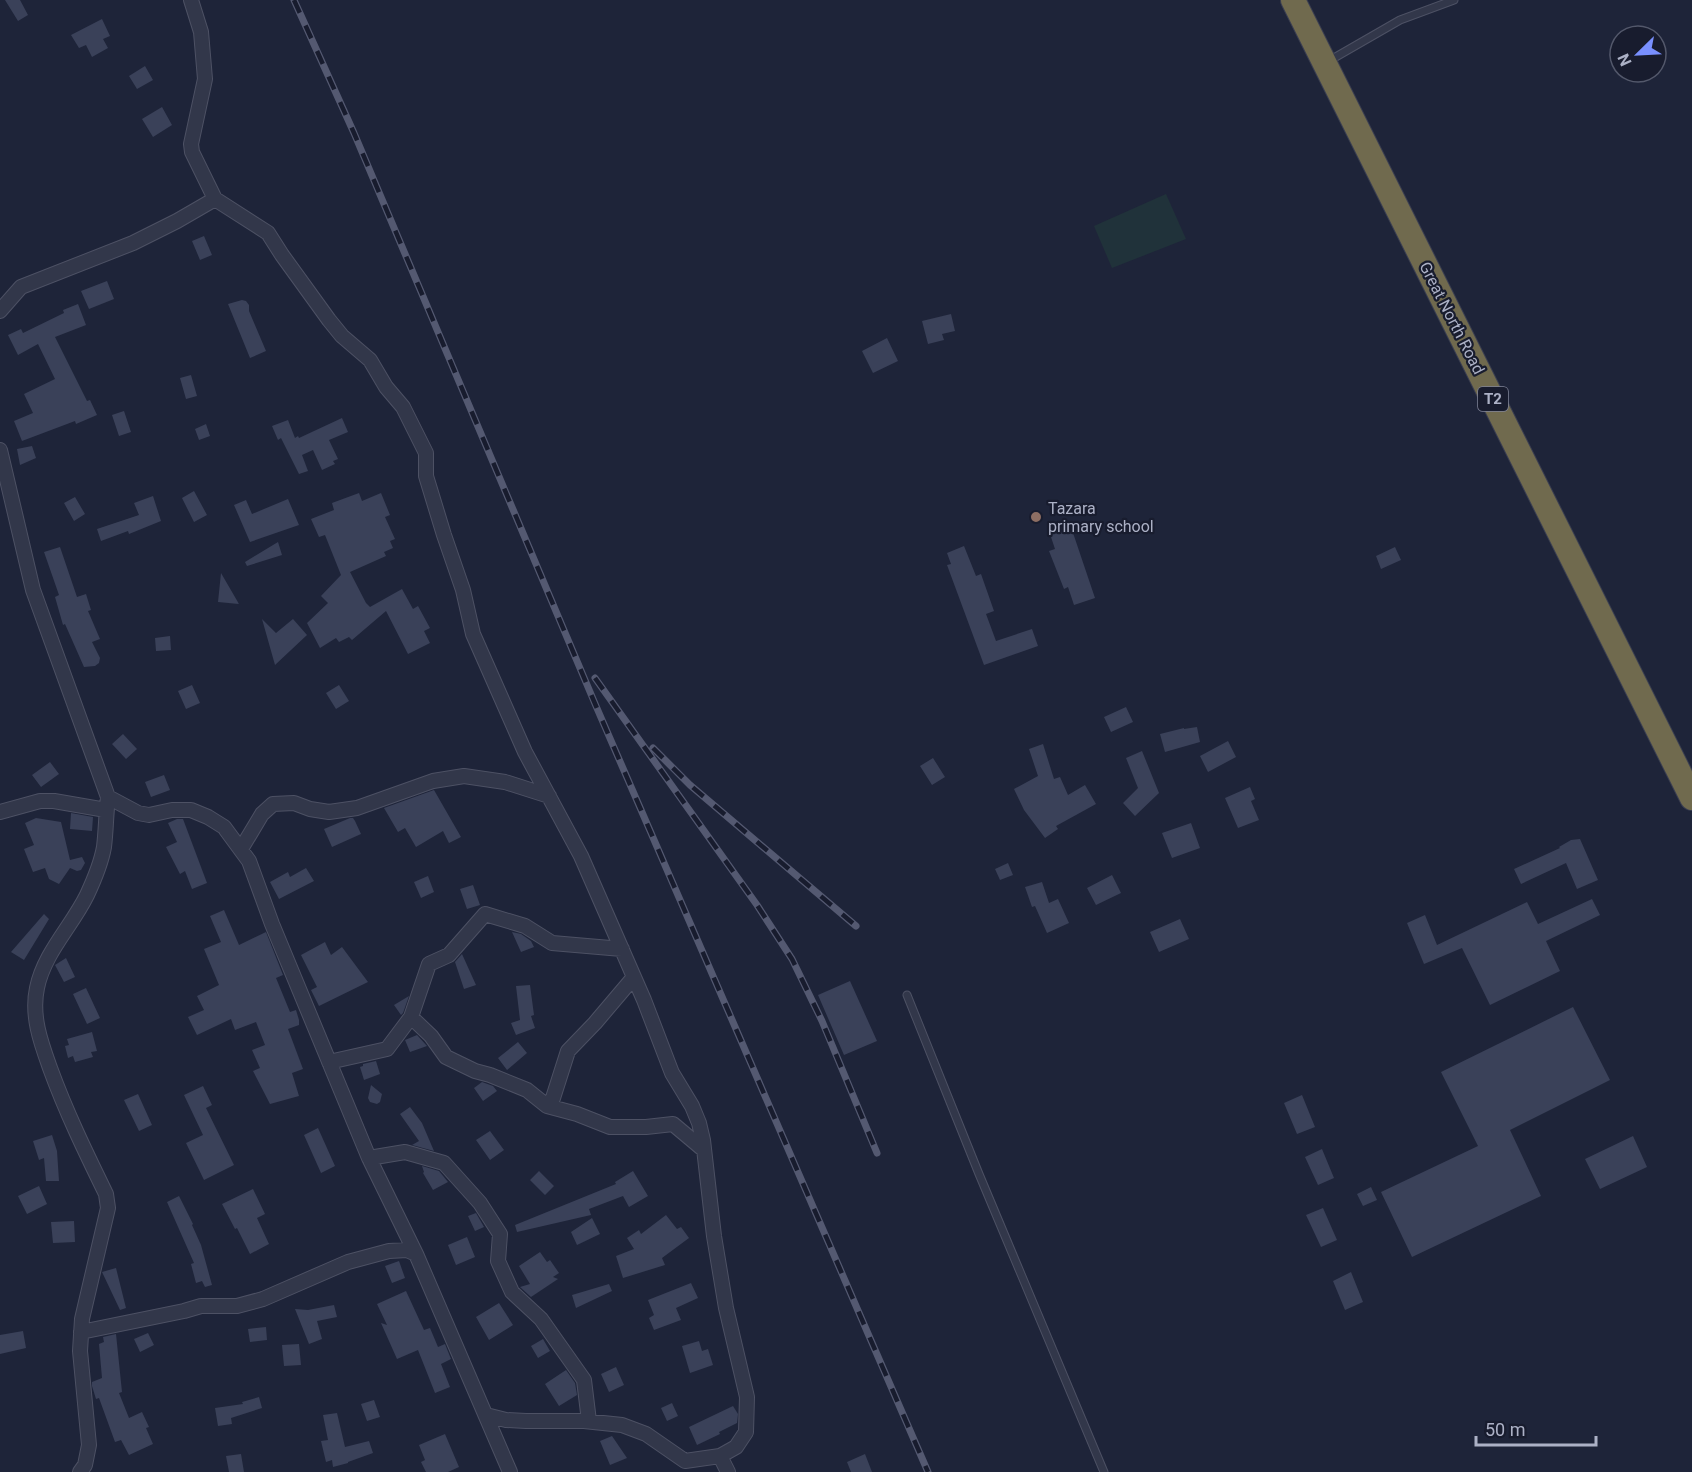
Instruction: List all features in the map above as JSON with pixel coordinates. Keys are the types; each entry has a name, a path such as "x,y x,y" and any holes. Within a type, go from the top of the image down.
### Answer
{"highway":[{"name":"Great North Road","path":"1293,0 1692,798"}],"street":[{"path":"191,0 201,32 205,79 191,144 192,152 215,199 268,233 329,320 342,336 370,360 386,387 403,407 426,453 426,476 463,590 473,634 525,752 581,856 634,977 672,1073 692,1106 699,1124 726,1308 747,1397 746,1432 736,1447 720,1456 685,1461 646,1434 622,1425 589,1421 506,1420 486,1415"},
{"path":"0,311 21,288 133,243 215,199"},
{"path":"0,450 33,590 107,804 104,847 96,874 86,897 49,958 37,987 36,1004 37,1027 51,1072 62,1102 106,1194 108,1208 82,1319 80,1351 89,1445 85,1465 80,1472"},
{"path":"241,849 262,814 273,804 294,803 310,809 329,812 357,808 434,780 464,777 505,782 549,796"},
{"path":"0,812 40,801 107,804 149,815 172,810 191,810 208,816 224,826 249,861 272,924 369,1158 416,1254 510,1472"},
{"path":"329,1062 387,1049 411,1017 429,964 448,955 485,914 525,926 552,943 622,949"},
{"path":"547,1106 553,1098 568,1051 634,977"},
{"path":"411,1017 431,1036 446,1057 475,1071 527,1090 547,1106 578,1114 609,1127 673,1124 704,1150"},
{"path":"369,1158 405,1152 444,1163 480,1203 500,1234 498,1261 512,1292 541,1319 584,1380 589,1421"},
{"path":"81,1332 201,1306 237,1306 263,1299 348,1262 389,1251 407,1250 416,1254"},
{"path":"720,1456 728,1472"}],"lane":[{"path":"1325,63 1400,20 1454,0"},
{"path":"907,995 1104,1472"}],"shaded area":[{"path":"1166,194 1186,239 1112,268 1094,226"}],"building":[{"path":"5,0 20,0 28,15 18,21"},
{"path":"102,19 110,36 103,39 108,48 92,57 86,45 79,48 71,35"},
{"path":"145,66 153,80 137,89 129,76"},
{"path":"162,107 172,125 153,137 142,119"},
{"path":"204,236 212,255 200,260 192,241"},
{"path":"107,281 114,299 89,309 81,291"},
{"path":"242,300 249,305 249,311 266,351 250,358 228,304"},
{"path":"78,304 86,325 55,337 87,401 90,400 97,415 22,441 14,421 33,413 24,394 55,379 38,344 18,355 8,335 21,329 23,333"},
{"path":"951,314 955,331 942,334 944,340 928,344 922,321"},
{"path":"887,338 898,361 873,373 862,351"},
{"path":"191,375 197,396 186,399 180,378"},
{"path":"124,411 131,432 119,436 112,415"},
{"path":"342,418 348,432 329,440 338,459 333,461 335,464 322,470 313,450 302,455 308,471 299,474 281,438 278,440 272,426 288,420 295,438 298,436 299,438"},
{"path":"206,424 210,436 199,440 195,429"},
{"path":"32,446 36,458 20,465 17,449"},
{"path":"194,491 207,515 194,522 182,498"},
{"path":"359,493 362,501 381,493 390,515 385,517 395,539 390,541 393,548 384,552 386,556 350,572 370,607 402,589 413,609 418,606 430,628 424,631 430,643 408,654 386,611 352,640 349,637 339,642 336,638 320,648 307,623 328,603 321,596 341,575 325,535 319,537 311,519 334,510 332,503"},
{"path":"153,496 161,521 129,534 128,531 101,541 97,529 139,515 134,503"},
{"path":"75,497 85,514 74,521 64,503"},
{"path":"288,499 299,525 250,542 234,505 246,500 252,514"},
{"path":"1070,524 1095,598 1074,605 1068,587 1064,589 1049,551 1055,549 1049,531"},
{"path":"278,542 282,555 247,566 245,562"},
{"path":"964,546 976,576 981,574 994,611 986,614 996,641 1032,629 1038,646 984,665 947,565 951,564 947,553"},
{"path":"60,547 77,597 86,594 91,610 88,611 100,639 92,642 100,658 99,663 95,666 84,667 65,624 63,625 55,597 59,595 44,552"},
{"path":"1395,547 1401,560 1381,569 1376,556"},
{"path":"221,573 239,604 218,602"},
{"path":"262,619 276,633 293,619 307,635 275,665"},
{"path":"170,636 171,650 156,651 155,638"},
{"path":"192,685 200,703 186,709 178,691"},
{"path":"339,685 349,701 336,709 326,693"},
{"path":"1126,707 1133,722 1111,732 1104,717"},
{"path":"1197,727 1200,742 1165,752 1160,734"},
{"path":"123,734 137,749 126,759 112,744"},
{"path":"1228,741 1236,757 1208,772 1200,756"},
{"path":"1043,744 1054,779 1060,777 1068,795 1085,785 1096,804 1056,826 1058,829 1045,838 1024,810 1014,789 1038,776 1029,749"},
{"path":"1142,751 1159,793 1135,816 1123,803 1138,788 1126,758"},
{"path":"933,758 945,777 932,785 920,766"},
{"path":"50,762 59,774 41,787 32,775"},
{"path":"164,775 170,790 151,797 145,782"},
{"path":"1250,787 1255,799 1251,801 1259,820 1238,828 1225,798"},
{"path":"434,790 461,837 449,843 443,831 416,847 405,828 398,832 384,808"},
{"path":"71,813 93,817 92,831 70,829"},
{"path":"36,818 61,822 70,860 82,857 85,863 81,870 70,868 59,884 49,879 45,868 33,872 24,849 34,845 25,823"},
{"path":"353,818 361,834 332,847 324,829"},
{"path":"183,819 207,883 192,889 185,871 180,874 166,847 177,842 168,823"},
{"path":"1191,823 1200,848 1172,858 1162,833"},
{"path":"1580,839 1598,880 1577,889 1566,863 1521,884 1514,869 1560,848 1571,840"},
{"path":"1008,863 1013,875 1000,880 995,869"},
{"path":"306,868 314,881 279,899 270,882 288,872 290,877"},
{"path":"1112,875 1121,893 1096,905 1087,888"},
{"path":"428,876 434,892 421,898 414,882"},
{"path":"1042,882 1049,903 1058,899 1069,923 1047,933 1035,906 1032,907 1025,887"},
{"path":"473,885 480,905 467,909 460,889"},
{"path":"1592,899 1600,915 1546,941 1560,971 1490,1005 1462,948 1424,964 1407,923 1425,915 1437,945 1527,902 1538,924"},
{"path":"224,910 239,945 266,932 283,975 276,978 290,1012 296,1010 299,1020 299,1025 288,1029 303,1069 292,1073 299,1096 270,1104 253,1071 260,1068 252,1050 265,1045 256,1022 235,1030 231,1019 197,1035 188,1017 204,1010 197,996 219,985 204,949 221,942 210,916"},
{"path":"44,914 49,919 24,960 11,952"},
{"path":"1180,919 1189,939 1159,952 1150,932"},
{"path":"512,932 521,934 531,941 534,947 521,952"},
{"path":"325,942 331,955 342,947 368,982 319,1006 311,990 317,987 301,955"},
{"path":"462,954 476,985 464,989 455,962"},
{"path":"66,958 75,977 64,982 55,965"},
{"path":"850,981 877,1041 844,1055 818,995"},
{"path":"530,985 534,1015 531,1016 535,1028 516,1035 511,1023 520,1020 516,986"},
{"path":"86,988 100,1018 87,1024 73,994"},
{"path":"409,996 403,1013 401,1015 394,1005"},
{"path":"1573,1007 1610,1080 1510,1130 1541,1196 1412,1257 1381,1192 1478,1146 1441,1072"},
{"path":"92,1032 97,1051 91,1052 93,1057 75,1062 73,1056 68,1058 65,1046 69,1045 67,1039"},
{"path":"417,1035 427,1046 410,1052 405,1040"},
{"path":"518,1042 527,1053 507,1070 498,1058"},
{"path":"376,1061 380,1074 364,1080 360,1067"},
{"path":"482,1082 493,1086 497,1091 483,1101 474,1088"},
{"path":"371,1085 382,1094 377,1104 370,1102 368,1098"},
{"path":"203,1086 212,1105 206,1108 234,1165 204,1180 186,1143 203,1135 184,1095"},
{"path":"138,1094 152,1125 139,1131 124,1100"},
{"path":"1302,1095 1315,1127 1297,1134 1284,1103"},
{"path":"410,1107 422,1123 434,1151 412,1145 419,1141 400,1114"},
{"path":"318,1128 335,1166 321,1173 304,1135"},
{"path":"490,1131 504,1150 490,1160 476,1140"},
{"path":"52,1135 57,1151 59,1181 46,1181 44,1158 39,1160 33,1141"},
{"path":"1633,1136 1647,1167 1600,1189 1585,1159"},
{"path":"1322,1149 1334,1178 1318,1185 1305,1157"},
{"path":"422,1166 439,1171 448,1182 433,1190 423,1173"},
{"path":"539,1171 554,1186 545,1195 530,1180"},
{"path":"633,1171 648,1196 629,1207 623,1196 589,1209 591,1215 517,1232 515,1225 616,1184 615,1182"},
{"path":"39,1186 47,1204 27,1214 18,1196"},
{"path":"1371,1187 1377,1200 1363,1206 1357,1194"},
{"path":"253,1189 265,1214 257,1218 269,1244 250,1254 222,1204"},
{"path":"179,1196 201,1245 212,1285 205,1287 202,1281 196,1283 191,1264 194,1263 167,1202"},
{"path":"1323,1208 1337,1240 1321,1247 1306,1215"},
{"path":"476,1213 484,1227 475,1231 468,1216"},
{"path":"666,1215 677,1229 681,1227 689,1238 662,1258 665,1265 623,1278 616,1256 634,1249 627,1238 639,1230 641,1234"},
{"path":"592,1218 600,1234 577,1245 571,1232"},
{"path":"74,1221 75,1242 53,1243 51,1222"},
{"path":"467,1237 475,1257 456,1265 448,1245"},
{"path":"540,1252 547,1262 550,1260 559,1273 553,1277 558,1279 531,1297 520,1287 530,1284 519,1266"},
{"path":"399,1261 405,1278 392,1283 385,1266"},
{"path":"116,1268 126,1308 120,1310 102,1272"},
{"path":"1351,1272 1363,1302 1345,1310 1333,1281"},
{"path":"691,1283 698,1298 676,1308 681,1320 654,1330 649,1318 654,1315 648,1300"},
{"path":"609,1284 612,1291 576,1308 572,1295"},
{"path":"406,1291 424,1330 430,1328 438,1347 445,1344 451,1359 441,1364 450,1387 435,1393 418,1350 397,1359 381,1323 387,1325 377,1304"},
{"path":"499,1303 513,1325 489,1340 476,1317"},
{"path":"334,1305 337,1317 317,1321 322,1339 309,1344 295,1309 308,1310"},
{"path":"266,1327 267,1340 250,1342 248,1329"},
{"path":"23,1331 26,1348 0,1354 0,1335"},
{"path":"148,1333 154,1345 140,1352 134,1339"},
{"path":"116,1334 122,1392 119,1393 129,1418 142,1412 153,1444 129,1455 121,1440 115,1442 99,1398 96,1399 92,1386 92,1382 102,1378 99,1344 104,1342 103,1337"},
{"path":"543,1339 550,1351 538,1358 531,1346"},
{"path":"699,1341 702,1351 708,1349 713,1365 690,1373 682,1346"},
{"path":"299,1344 301,1365 284,1366 282,1345"},
{"path":"616,1367 624,1385 609,1392 601,1374"},
{"path":"566,1370 575,1383 577,1395 559,1406 545,1384"},
{"path":"259,1397 262,1408 231,1418 232,1424 218,1426 215,1408 243,1404 242,1402"},
{"path":"374,1400 380,1417 367,1421 361,1404"},
{"path":"672,1403 678,1416 667,1421 661,1408"},
{"path":"733,1406 738,1414 737,1423 697,1445 689,1427"},
{"path":"337,1413 345,1447 369,1441 373,1453 333,1467 332,1460 326,1462 321,1441 328,1440 323,1415"},
{"path":"445,1434 459,1467 448,1472 426,1472 421,1462 425,1460 419,1445"},
{"path":"612,1436 627,1458 610,1465 600,1441"},
{"path":"241,1454 244,1472 229,1472 226,1456"},
{"path":"865,1454 872,1472 851,1472 847,1462"}],"railway":[{"path":"294,0 354,133 596,706 928,1472"},
{"path":"595,678 757,905 792,959 822,1021 877,1153"},
{"path":"653,748 690,785 856,926"}],"place":[{"name":"Tazara primary school","path":"1036,517"}]}
